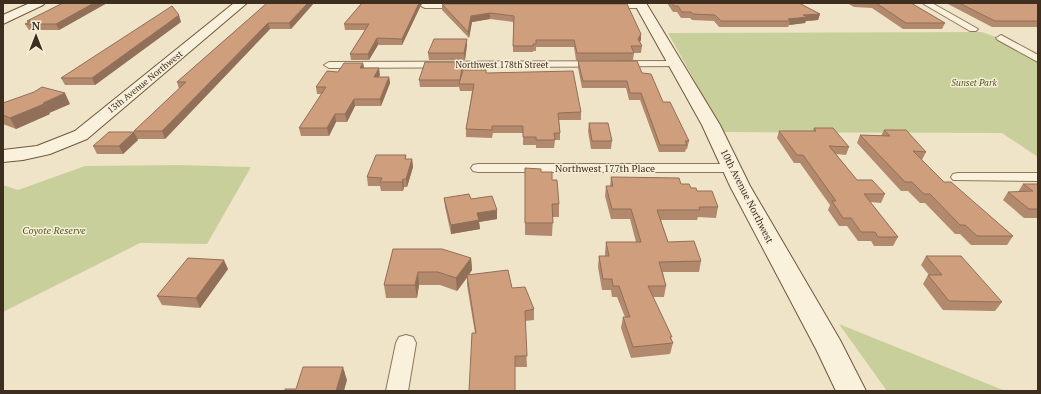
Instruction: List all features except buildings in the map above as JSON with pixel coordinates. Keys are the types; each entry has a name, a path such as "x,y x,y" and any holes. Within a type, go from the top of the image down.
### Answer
{"street":[{"path":"3,20 39,3"},
{"name":"13th Avenue Northwest","path":"3,156 16,156 42,151 62,144 81,134 242,3"},
{"path":"926,3 973,30"},
{"path":"603,6 641,5"},
{"name":"10th Avenue Northwest","path":"641,5 711,126 731,168 830,348 851,391"},
{"path":"425,6 472,6"},
{"path":"1001,38 1038,59"},
{"name":"Northwest 178th Street","path":"329,65 676,64"},
{"name":"Northwest 177th Place","path":"478,168 731,168"},
{"path":"958,177 1038,177"},
{"path":"397,391 406,343"}],"green space":[{"name":"Sunset Park","path":"982,32 999,38 1038,60 1038,157 1002,133 723,132 668,33"},
{"name":"Coyote Reserve","path":"179,165 251,167 207,244 140,243 3,312 3,185 18,190 85,166"},
{"path":"839,324 998,388 1006,391 887,391"}]}
